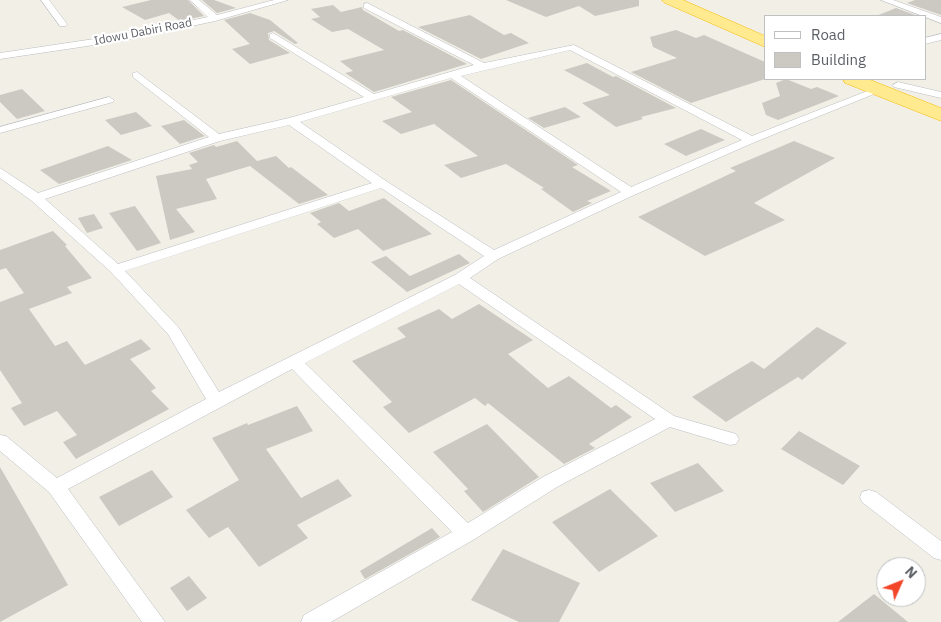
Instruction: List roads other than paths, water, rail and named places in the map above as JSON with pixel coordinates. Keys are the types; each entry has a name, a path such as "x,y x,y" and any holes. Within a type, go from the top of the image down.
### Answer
{"highway":[{"path":"670,0 712,20 746,22"},
{"path":"701,0 746,22 764,41"},
{"path":"858,80 887,85 941,104"},
{"path":"887,85 941,116"}],"street":[{"path":"45,0 63,24"},
{"path":"194,0 215,18"},
{"name":"Idowu Dabiri Road","path":"0,56 121,38 215,18 284,0"},
{"path":"885,0 941,20"},
{"path":"367,6 484,66"},
{"path":"273,36 371,97"},
{"path":"926,41 941,37"},
{"path":"36,198 217,138 291,121 484,66 571,47 751,140"},
{"path":"137,75 217,138"},
{"path":"453,75 630,192"},
{"path":"56,487 216,401 460,278 493,256 630,192 887,85 941,95"},
{"path":"0,130 109,100"},
{"path":"291,121 382,184 493,256"},
{"path":"0,172 36,198 116,269 174,331 216,401"},
{"path":"116,269 382,184"},
{"path":"460,278 668,420 730,439"},
{"path":"294,362 466,534"},
{"path":"312,622 466,534 550,482 668,420"},
{"path":"0,442 56,487 154,622"},
{"path":"869,497 941,552"}]}
